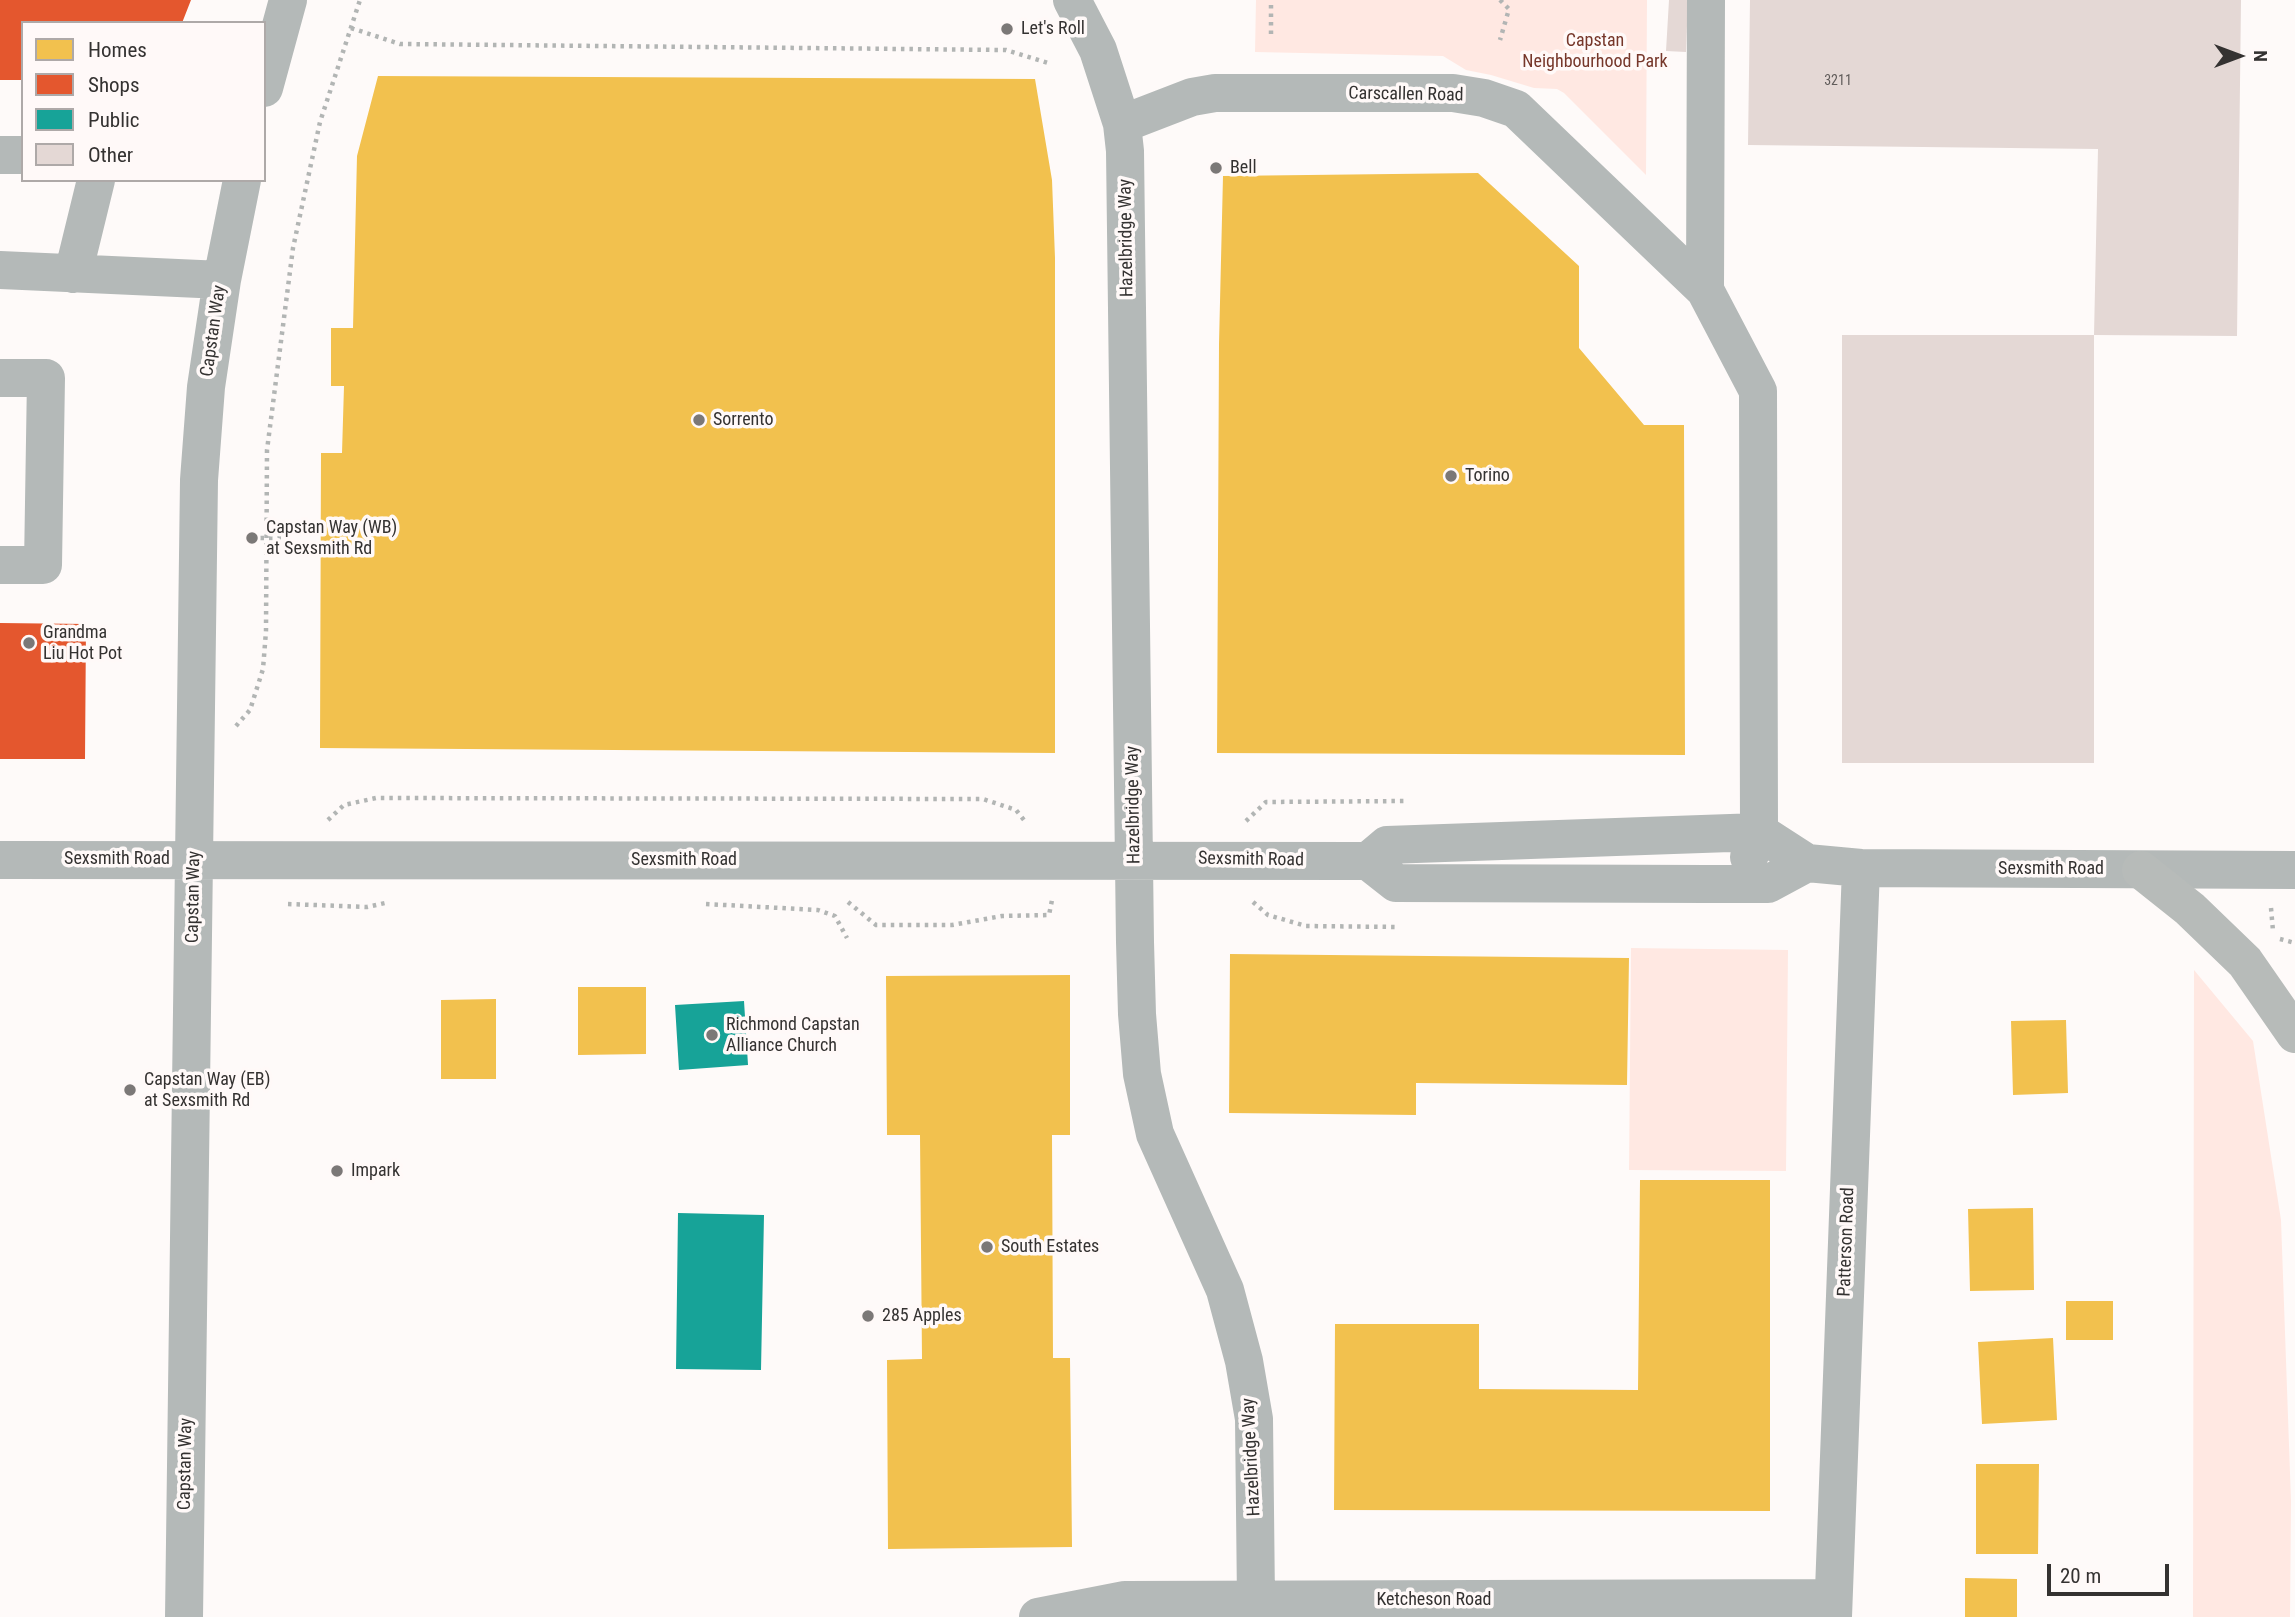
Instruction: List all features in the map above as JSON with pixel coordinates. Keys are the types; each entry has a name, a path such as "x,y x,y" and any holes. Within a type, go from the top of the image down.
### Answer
{"main road":[{"path":"2141,870 2190,909 2245,962 2295,1034"}],"street":[{"path":"266,81 288,0"},
{"name":"Hazelbridge Way","path":"1072,0 1098,50 1122,124 1126,198 1138,1014 1142,1074 1155,1134 1225,1290 1244,1361 1254,1419 1256,1601"},
{"path":"1706,0 1705,290 1758,391 1759,832 1748,857 1735,872 1707,884"},
{"name":"Carscallen Road","path":"1122,124 1192,97 1215,93 1452,93 1484,98 1516,109 1705,290"},
{"path":"0,155 21,155"},
{"path":"73,274 96,182"},
{"name":"Capstan Way","path":"184,1617 199,480 206,387 222,280 242,182"},
{"path":"0,270 222,280"},
{"path":"0,378 46,378 43,565 0,565"},
{"name":"Sexsmith Road","path":"0,860 1368,861 1387,845 1759,832 1807,863 1861,868 2141,870 2282,884"},
{"path":"1368,861 1396,883 1768,884 1807,863"},
{"name":"Patterson Road","path":"1833,1607 1861,868"},
{"name":"Ketcheson Road","path":"1038,1617 1125,1600 1833,1607"}],"path":[{"path":"234,728 250,710 263,669 266,631 267,450 293,248 320,122 360,0"},
{"path":"1271,0 1271,34"},
{"path":"1500,0 1509,9 1500,40"},
{"path":"351,28 400,44 1006,50 1048,63"},
{"path":"252,538 283,538"},
{"path":"287,859 344,805 376,798 983,799 1016,810 1058,859 1049,915 1002,916 953,925 876,925 848,901"},
{"path":"2282,884 2274,937 2295,943"}],"green space":[{"name":"Capstan Neighbourhood Park","path":"1256,0 1647,0 1646,175 1557,89 1534,88 1466,70 1443,56 1255,52"},
{"path":"1631,948 1788,950 1786,1171 1629,1170"},
{"path":"2194,970 2253,1041 2281,1220 2291,1501 2290,1617 2193,1617"}],"building: Homes":[{"name":"Sorrento","path":"378,76 1035,79 1052,180 1055,258 1055,753 320,748 321,453 342,453 344,386 331,386 331,328 353,328 357,156"},
{"name":"Torino","path":"1478,173 1579,266 1579,348 1644,425 1684,425 1685,755 1217,753 1219,344 1223,176"},
{"path":"1230,954 1629,958 1627,1085 1416,1083 1416,1115 1229,1113"},
{"name":"South Estates","path":"1070,975 1070,1135 1052,1135 1053,1358 1070,1358 1072,1547 888,1549 887,1360 922,1359 920,1135 887,1135 886,976"},
{"path":"578,987 646,987 646,1054 578,1055"},
{"path":"496,999 496,1079 441,1079 441,1000"},
{"path":"2066,1020 2068,1093 2013,1095 2011,1021"},
{"path":"1640,1180 1770,1180 1770,1511 1334,1510 1335,1324 1479,1324 1479,1389 1638,1390"},
{"path":"2033,1208 2034,1290 1970,1291 1968,1209"},
{"path":"2066,1301 2113,1301 2113,1340 2066,1340"},
{"path":"2053,1338 2057,1420 1982,1424 1978,1342"},
{"path":"1976,1464 2039,1464 2038,1554 1976,1554"},
{"path":"1965,1578 2017,1579 2017,1617 1965,1617"}],"building: Shops":[{"path":"0,0 191,0 183,21 21,21 21,80 0,80"},
{"path":"0,623 86,624 85,759 0,759"}],"building: Public":[{"name":"Richmond Capstan Alliance Church","path":"744,1001 748,1065 679,1070 675,1005"},
{"path":"678,1213 764,1215 761,1370 676,1369"}],"building: Other":[{"path":"1669,0 1688,0 1686,52 1666,51"},
{"path":"1750,0 2241,0 2237,336 2094,335 2098,149 1748,145"},
{"path":"1842,335 2094,335 2094,763 1842,763"}],"place":[{"name":"Let's Roll","path":"1007,29"},
{"name":"Bell","path":"1216,168"},
{"name":"Sorrento","path":"699,420"},
{"name":"Torino","path":"1451,476"},
{"name":"Capstan Way (WB) at Sexsmith Rd","path":"252,538"},
{"name":"Grandma Liu Hot Pot","path":"29,643"},
{"name":"Richmond Capstan Alliance Church","path":"712,1035"},
{"name":"Capstan Way (EB) at Sexsmith Rd","path":"130,1090"},
{"name":"Impark","path":"337,1171"},
{"name":"South Estates","path":"987,1247"},
{"name":"285 Apples","path":"868,1316"}]}
